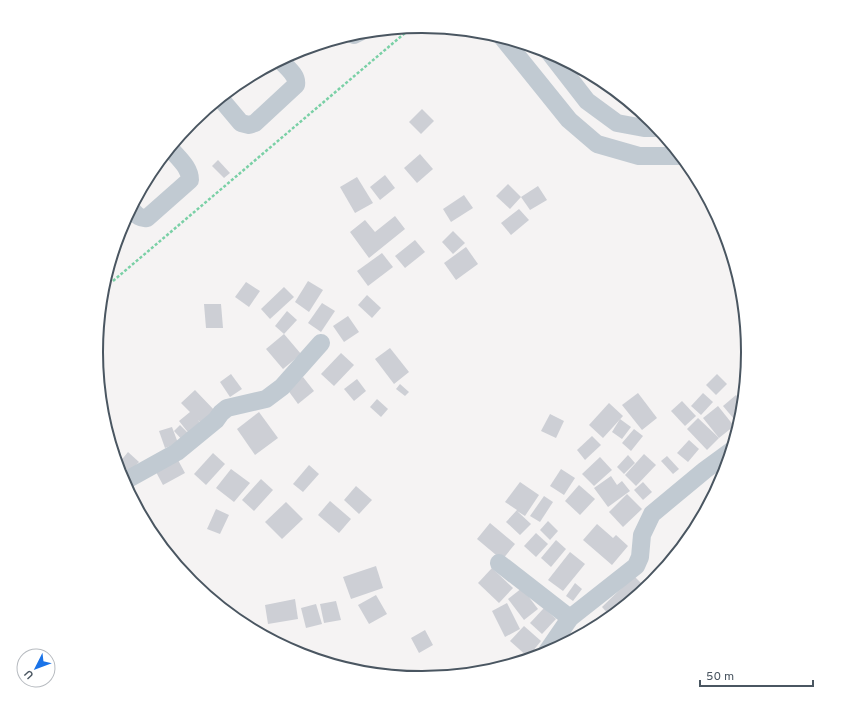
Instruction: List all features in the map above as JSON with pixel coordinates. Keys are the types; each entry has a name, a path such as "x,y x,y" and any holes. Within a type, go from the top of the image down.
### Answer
{"street":[{"path":"508,45 569,120 597,144 639,156 673,156"},
{"path":"224,102 241,123 248,125 255,123 296,85 295,76 284,64"},
{"path":"558,64 587,100 617,123 650,128"},
{"path":"135,213 138,216 147,218 190,180 190,174 174,152"},
{"path":"129,479 177,452 216,420 227,408 266,399 282,387 321,344"},
{"path":"553,643 570,618 636,566 640,557 642,536 652,514 723,457"},
{"path":"499,563 570,618"}],"path":[{"path":"113,281 404,34"}],"building":[{"path":"422,109 434,121 421,134 409,122"},
{"path":"420,154 433,169 417,183 404,168"},
{"path":"218,160 230,173 224,178 212,166"},
{"path":"385,175 395,188 380,200 370,187"},
{"path":"357,177 373,203 355,213 340,187"},
{"path":"508,184 521,197 510,209 496,196"},
{"path":"538,186 547,200 530,210 521,197"},
{"path":"464,195 473,208 451,222 443,209"},
{"path":"519,209 529,220 511,235 501,223"},
{"path":"395,216 405,229 369,258 350,232 365,220 375,232"},
{"path":"453,231 465,243 453,254 442,242"},
{"path":"415,240 425,252 405,268 395,256"},
{"path":"466,247 478,264 456,280 444,263"},
{"path":"382,253 393,267 368,286 357,271"},
{"path":"308,281 323,290 309,312 295,302"},
{"path":"246,282 260,291 249,307 235,297"},
{"path":"284,287 294,297 270,319 261,309"},
{"path":"367,295 381,308 372,318 358,305"},
{"path":"322,303 335,311 321,332 308,323"},
{"path":"204,304 221,304 223,328 206,328"},
{"path":"287,311 297,320 284,334 275,326"},
{"path":"348,316 359,332 344,342 333,326"},
{"path":"284,334 301,354 283,369 266,349"},
{"path":"390,348 409,372 394,384 375,359"},
{"path":"341,353 354,365 334,386 321,374"},
{"path":"231,374 242,389 230,397 220,382"},
{"path":"717,374 727,384 716,395 706,385"},
{"path":"303,377 314,391 298,404 287,389"},
{"path":"357,379 366,391 354,401 344,389"},
{"path":"400,384 409,392 405,396 396,389"},
{"path":"195,390 216,412 203,425 198,420 203,427 191,436 179,421 190,412 181,403"},
{"path":"638,393 657,418 642,430 622,405"},
{"path":"703,393 713,402 701,415 691,406"},
{"path":"736,395 738,397 734,419 723,406"},
{"path":"377,399 388,409 381,417 370,407"},
{"path":"682,401 696,416 685,426 671,411"},
{"path":"609,403 623,416 603,438 589,425"},
{"path":"718,406 733,424 732,428 719,438 703,418"},
{"path":"259,412 278,438 255,455 237,429"},
{"path":"550,414 564,421 556,438 541,431"},
{"path":"698,418 719,438 707,450 687,429"},
{"path":"620,419 631,427 622,439 612,432"},
{"path":"180,425 191,436 184,442 174,431"},
{"path":"172,427 178,443 165,448 159,431"},
{"path":"634,429 643,436 631,451 622,443"},
{"path":"592,436 601,445 585,460 577,450"},
{"path":"689,440 699,449 688,462 677,453"},
{"path":"128,452 139,462 130,472 125,468 122,460"},
{"path":"213,453 225,464 206,485 194,474"},
{"path":"644,454 656,465 636,486 625,475"},
{"path":"628,455 635,463 624,474 617,467"},
{"path":"667,456 679,469 673,474 661,461"},
{"path":"600,457 612,470 594,486 582,474"},
{"path":"178,460 185,473 163,485 156,472"},
{"path":"309,465 319,474 303,492 293,484"},
{"path":"231,469 250,483 234,502 216,488"},
{"path":"561,469 575,478 564,495 550,486"},
{"path":"611,476 617,485 622,481 630,491 608,507 594,488"},
{"path":"261,479 273,490 254,511 242,500"},
{"path":"520,482 539,495 525,516 517,511 531,524 520,535 506,522 517,510 505,502"},
{"path":"643,482 652,492 643,500 634,490"},
{"path":"579,485 595,499 580,515 565,501"},
{"path":"356,486 372,500 359,514 344,500"},
{"path":"627,494 642,509 623,527 609,512"},
{"path":"544,496 553,502 540,522 530,516"},
{"path":"330,501 351,519 339,533 318,515"},
{"path":"286,502 303,519 282,539 265,522"},
{"path":"216,509 229,515 220,534 207,529"},
{"path":"548,521 558,531 550,540 540,530"},
{"path":"490,523 515,544 502,560 477,539"},
{"path":"597,524 613,538 616,535 628,546 612,565 583,540"},
{"path":"536,533 548,544 536,557 524,546"},
{"path":"556,540 566,549 551,567 541,558"},
{"path":"570,552 585,564 563,591 548,580"},
{"path":"376,566 383,588 351,599 343,577"},
{"path":"492,568 513,588 499,603 478,583"},
{"path":"634,576 642,584 606,612 602,607"},
{"path":"575,583 582,589 573,601 566,596"},
{"path":"522,588 538,609 524,620 508,599"},
{"path":"376,595 387,614 369,624 358,605"},
{"path":"295,599 298,619 268,624 265,605"},
{"path":"336,601 341,620 324,623 320,604"},
{"path":"507,603 520,629 505,637 492,611"},
{"path":"316,604 322,624 306,628 301,608"},
{"path":"544,608 556,619 542,634 530,623"},
{"path":"524,626 541,641 533,651 525,654 510,641"},
{"path":"425,630 433,645 419,653 411,638"}]}
